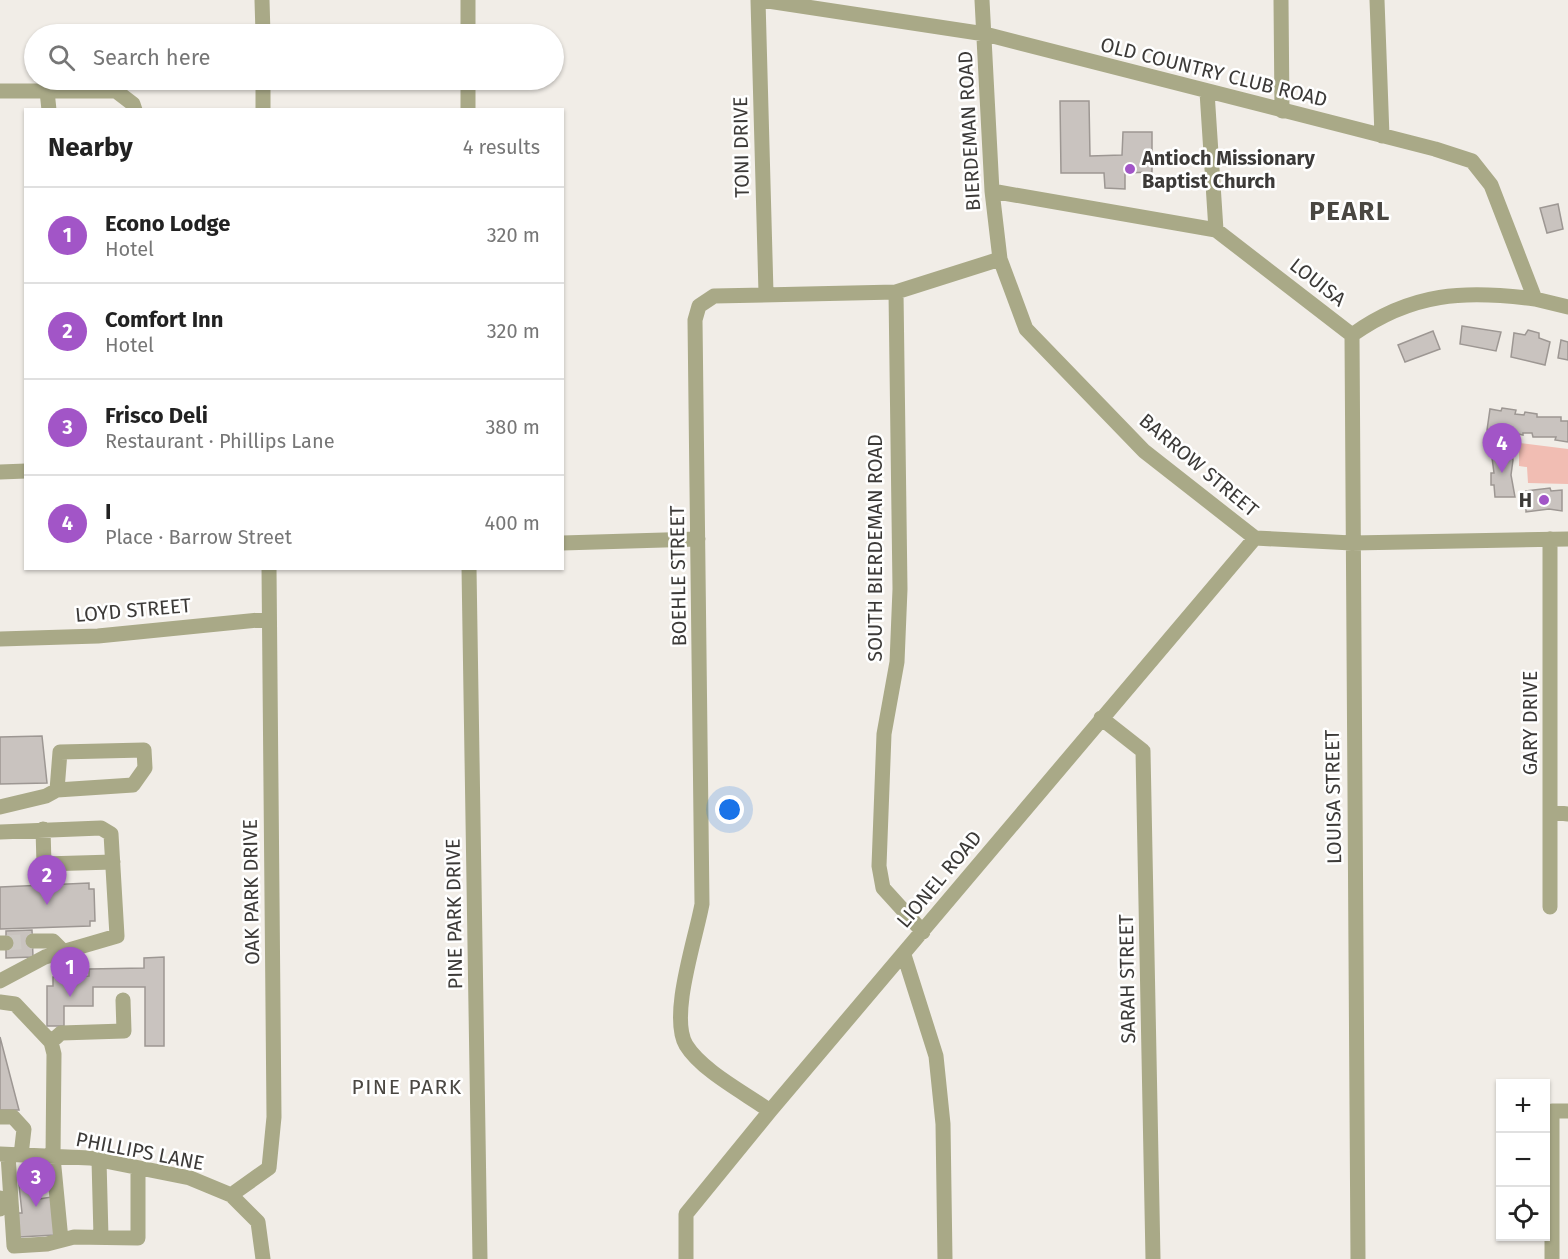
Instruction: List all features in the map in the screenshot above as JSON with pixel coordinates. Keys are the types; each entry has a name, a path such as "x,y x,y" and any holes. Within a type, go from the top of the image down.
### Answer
{"street":[{"path":"262,0 262,24"},
{"path":"468,0 468,24"},
{"name":"OLD COUNTRY CLUB ROAD","path":"760,0 985,34 1382,136 1472,162 1491,185 1535,299"},
{"name":"TONI DRIVE","path":"760,0 766,293"},
{"name":"BIERDEMAN ROAD","path":"982,0 992,190 1000,259"},
{"path":"1281,0 1282,111"},
{"path":"1377,0 1382,136"},
{"path":"263,90 263,108"},
{"path":"468,90 468,108"},
{"path":"0,91 116,91 133,104 134,108"},
{"path":"47,91 49,108"},
{"path":"992,190 1215,230 1208,92"},
{"name":"LOUISA","path":"1215,230 1352,335 1372,320 1405,306 1442,296 1485,293 1535,299"},
{"name":"BOEHLE STREET","path":"770,1111 700,1061 685,1044 679,1020 680,998 702,904 695,320 699,306 714,297 766,293 896,292 1000,259"},
{"name":"BARROW STREET","path":"1000,259 1026,329 1144,451 1255,538 1352,543 1568,539"},
{"name":"SOUTH BIERDEMAN ROAD","path":"896,292 900,589 897,662 884,734 879,866 883,888 923,932"},
{"path":"1535,299 1568,307"},
{"name":"LOUISA STREET","path":"1352,335 1358,1259"},
{"path":"0,472 24,471"},
{"name":"LIONEL ROAD","path":"686,1259 686,1214 770,1111 1255,538"},
{"path":"564,543 698,539"},
{"name":"GARY DRIVE","path":"1550,539 1552,812 1550,908"},
{"name":"OAK PARK DRIVE","path":"231,1195 269,1168 274,1117 269,570"},
{"name":"PINE PARK DRIVE","path":"469,570 480,1259"},
{"name":"LOYD STREET","path":"0,639 98,636 269,619"},
{"name":"SARAH STREET","path":"1101,718 1143,751 1153,1259"},
{"path":"0,807 46,796 57,790 133,784 145,768 144,750 60,752 57,790"},
{"path":"1552,812 1568,814"},
{"path":"0,832 101,828 111,834 117,936 45,957 0,981"},
{"path":"43,829 44,864 113,862"},
{"path":"33,941 53,941 63,951"},
{"path":"904,955 936,1056 943,1124 945,1259"},
{"path":"51,1042 61,1033 124,1031 123,1000"},
{"path":"0,1002 15,1004 51,1042 54,1054 53,1157 61,1240"},
{"path":"1552,1259 1552,1111 1568,1111"},
{"path":"0,1117 13,1118 24,1129 10,1155 14,1246 101,1237 138,1238 138,1167"},
{"name":"PHILLIPS LANE","path":"10,1155 99,1160 190,1178 231,1195 258,1222 263,1259"},
{"path":"99,1160 101,1237"},
{"path":"0,1198 0,1209"}],"shaded area":[{"path":"1519,443 1568,449 1568,484 1528,483 1527,467 1519,466"}],"building":[{"name":"Antioch Missionary Baptist Church","path":"1060,101 1089,101 1090,156 1122,155 1123,132 1152,132 1152,172 1125,173 1125,189 1105,188 1104,173 1061,173"},
{"path":"1558,204 1563,229 1547,233 1540,208"},
{"path":"1462,326 1501,332 1496,351 1460,344"},
{"path":"1528,330 1539,333 1539,338 1550,342 1545,365 1511,357 1514,333 1525,335"},
{"path":"1433,331 1440,349 1405,362 1398,345"},
{"path":"1561,340 1568,342 1568,360 1558,358"},
{"path":"1502,408 1516,410 1515,414 1524,415 1525,412 1537,414 1537,417 1561,417 1561,421 1568,421 1568,442 1555,440 1556,437 1533,437 1532,433 1523,433 1523,435 1509,432 1510,430 1487,430 1490,409 1501,411"},
{"path":"1511,449 1513,460 1511,475 1515,497 1495,497 1494,485 1491,485 1491,473 1494,473 1491,450"},
{"name":"H","path":"1550,488 1551,491 1562,490 1562,511 1549,509 1526,512 1526,491"},
{"path":"42,736 47,783 0,784 0,737"},
{"path":"89,883 89,889 94,889 95,921 90,921 90,926 0,929 0,887"},
{"path":"32,930 33,957 6,958 6,931"},
{"path":"164,957 164,1046 145,1046 145,987 93,987 93,1006 64,1006 64,1026 47,1026 47,986 53,986 53,977 89,976 89,969 144,968 144,958"},
{"path":"0,1037 19,1110 0,1110"},
{"path":"38,1183 39,1199 51,1197 55,1235 19,1237 17,1213 22,1213 19,1185"}],"tunnel":[{"path":"6,943 33,941"}],"place":[{"name":"Antioch Missionary Baptist Church","path":"1130,169"},
{"name":"I","path":"1502,473"},
{"name":"H","path":"1544,500"},
{"name":"Comfort Inn","path":"47,905"},
{"name":"Econo Lodge","path":"70,997"},
{"name":"Frisco Deli","path":"36,1207"}],"district":[{"name":"PEARL","path":"1350,211"},
{"name":"PINE PARK","path":"407,1087"}]}
